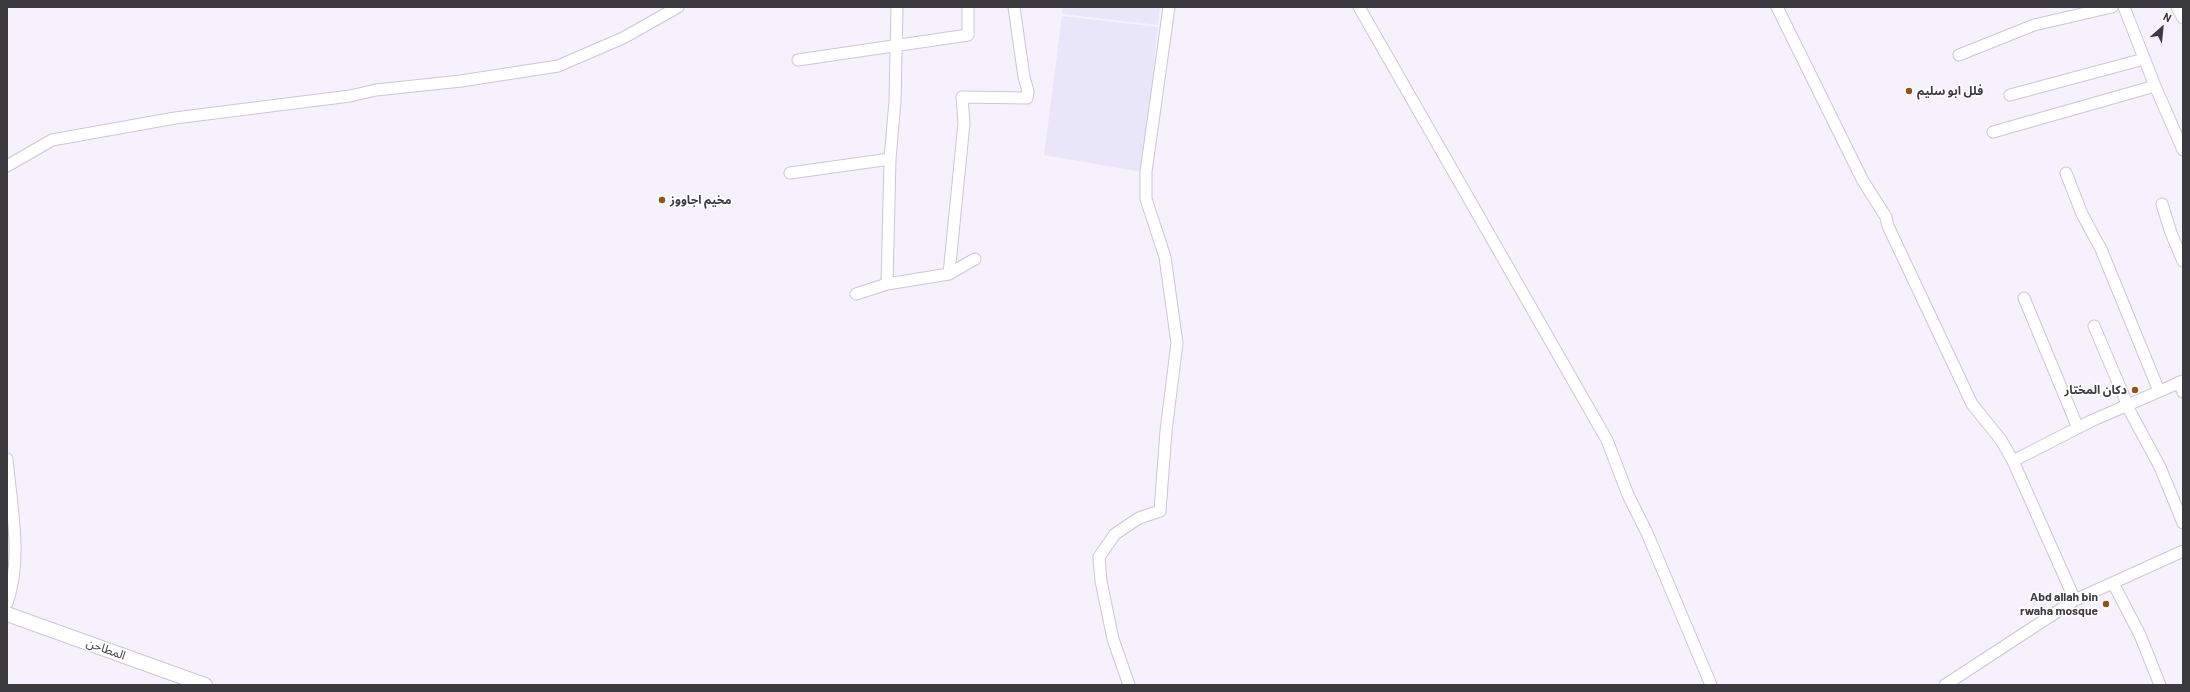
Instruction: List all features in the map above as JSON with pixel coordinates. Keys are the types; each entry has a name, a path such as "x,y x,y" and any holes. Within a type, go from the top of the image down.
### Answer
{"main road":[{"name":"المطاحن","path":"7,614 205,685"}],"street":[{"path":"7,166 52,140 118,128 175,118 350,96 376,90 558,66 623,38 678,7"},
{"path":"887,284 890,159 895,101 897,7"},
{"path":"798,60 968,35 968,7"},
{"path":"949,274 964,124 962,97 1027,98 1014,7"},
{"path":"1129,685 1113,639 1101,582 1099,557 1115,534 1139,518 1160,511 1166,431 1177,343 1165,257 1146,199 1146,172 1169,7"},
{"path":"1359,7 1607,440 1628,495 1647,533 1711,685"},
{"path":"1777,7 1863,181 1886,217 1888,226 1972,404 2001,440 2013,461 2075,600"},
{"path":"1959,55 2034,25 2112,7"},
{"path":"2124,7 2155,86 2183,150"},
{"path":"2177,7 2183,18"},
{"path":"2010,95 2144,59"},
{"path":"1993,132 2155,86"},
{"path":"790,173 890,159"},
{"path":"2066,173 2082,214 2101,249 2158,391"},
{"path":"2162,204 2171,233 2183,261"},
{"path":"856,294 887,284 949,274 975,259"},
{"path":"2024,298 2078,428"},
{"path":"2094,326 2127,406 2160,468 2183,523"},
{"path":"2013,461 2078,428 2158,391 2182,385"},
{"path":"7,459 15,556 12,590 7,603"},
{"path":"1945,685 2075,600 2183,551"},
{"path":"2113,583 2140,635 2160,685"}],"shaded area":[{"path":"1063,7 1160,7 1158,25 1062,14"},
{"path":"1062,16 1158,27 1142,172 1044,155"}],"place":[{"name":"فلل ابو سليم","path":"1909,91"},
{"name":"مخيم اجاووز","path":"662,200"},
{"name":"دكان المختار","path":"2135,390"},
{"name":"Abd allah bin rwaha mosque","path":"2106,604"}]}
